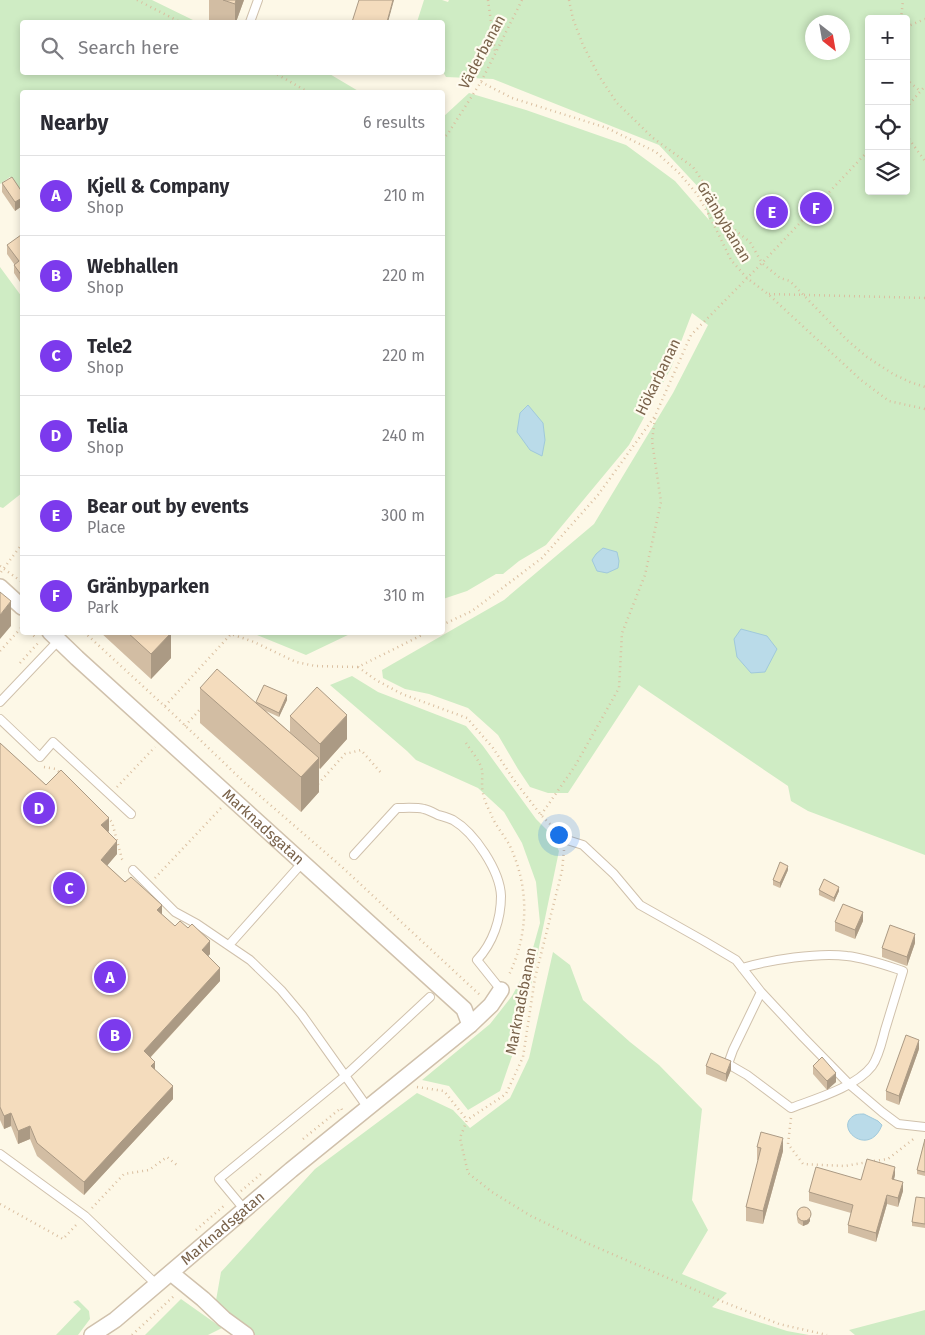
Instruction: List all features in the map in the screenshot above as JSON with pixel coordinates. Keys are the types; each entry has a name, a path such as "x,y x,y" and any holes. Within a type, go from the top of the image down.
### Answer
{"street":[{"path":"0,587 20,605"},
{"name":"Marknadsgatan","path":"54,636 464,1009 470,1025"},
{"name":"Marknadsgatan","path":"92,1335 115,1320 244,1209 470,1025 491,1005 502,990"},
{"path":"171,1273 224,1319 246,1335"},
{"name":"Marknadsgatan","path":"105,1335 115,1320"}],"lane":[{"path":"251,20 258,0"},
{"path":"0,702 54,636"},
{"path":"0,719 40,758 53,742 131,814"},
{"path":"354,855 397,808 423,808 452,820 472,836 488,858 501,895 496,929 490,943 477,960 502,990"},
{"path":"564,840 583,845 614,874 640,905 736,960 761,992 849,1084 898,1124 925,1127"},
{"path":"229,945 303,862"},
{"path":"133,870 175,912 197,924 250,960 281,990 302,1015 368,1108"},
{"path":"742,968 756,964 816,956 846,956 904,971 881,1045 872,1065 849,1084 790,1108 728,1064 732,1050 761,992"},
{"path":"244,1209 219,1179 345,1076 430,997"},
{"path":"0,1154 85,1216 157,1285"}],"path":[{"path":"137,0 176,20"},
{"path":"488,0 496,53"},
{"name":"Väderbanan","path":"445,137 481,82 522,0"},
{"path":"569,0 573,19 583,45 599,76 617,103 652,138 693,167 712,195 723,216 736,231 750,242 762,263 780,278 790,282 866,357 893,374 925,387"},
{"path":"901,15 903,0"},
{"path":"910,25 925,19"},
{"path":"278,75 304,90"},
{"name":"Gränbybanan","path":"481,82 512,98 607,128 656,152 679,173 697,194 731,260 747,278 768,294 861,380 889,401 925,409"},
{"path":"910,82 920,91"},
{"path":"908,105 925,86"},
{"path":"910,140 925,161"},
{"name":"Hökarbanan","path":"445,624 472,611 542,558 598,494 655,416 691,335 865,154"},
{"path":"768,294 925,298"},
{"path":"542,815 575,766 619,688 622,633 645,575 661,502 652,441 655,416"},
{"path":"0,573 20,547"},
{"path":"0,566 20,581"},
{"path":"0,651 20,629"},
{"path":"87,635 245,783 342,867 491,1005"},
{"path":"165,706 230,635"},
{"path":"234,635 254,642 296,662 315,666 358,667 422,635"},
{"path":"358,667 376,680 402,694 467,718 493,748 514,780 564,840"},
{"path":"185,726 203,706"},
{"path":"110,794 180,720"},
{"path":"316,786 345,754 361,750 382,774"},
{"path":"44,766 56,770 63,776"},
{"path":"148,885 231,797"},
{"path":"105,816 112,822 122,859 133,870"},
{"name":"Marknadsbanan","path":"564,840 562,871 535,978 523,1057 506,1094 467,1120 460,1138 468,1173 492,1192 523,1211 588,1244 779,1324 828,1335"},
{"path":"791,1123 788,1144 803,1164 845,1166 888,1159 918,1136"},
{"path":"0,1204 63,1239 124,1174 149,1170 167,1157 178,1166"},
{"path":"132,1335 185,1286"}],"green space":[{"path":"0,0 152,0 193,20 20,20 20,75 331,75 357,90 20,90 20,191 10,177 0,184"},
{"path":"424,0 448,2 449,0 925,0 925,855 808,811 791,801 788,786 639,685 568,793 548,793 530,787 498,735 468,708 429,694 405,689 383,678 382,670 504,600 594,524 673,393 708,325 692,313 671,368 629,445 546,545 519,561 503,574 496,574 467,591 445,598 445,115 469,93 526,110 626,145 675,181 709,220 702,191 659,145 493,79 446,77 445,20 418,20"},
{"path":"0,267 20,294 20,495 3,508 0,507"},
{"path":"257,635 348,635 306,655"},
{"path":"352,676 378,692 466,726 483,746 536,819 550,833 559,851 523,1024 500,1091 468,1110 449,1086 422,1080 490,1024 512,996 528,966 540,923 536,882 522,843 504,812 478,788 416,760 330,685"},
{"path":"553,952 570,965 583,1000 659,1065 702,1109 692,1200 708,1230 682,1274 727,1293 712,1307 787,1331 809,1335 253,1335 215,1306 221,1272 315,1169 417,1093 453,1110 470,1128 510,1098 529,1058"},
{"path":"181,1299 222,1328 208,1335 145,1335"},
{"path":"78,1300 89,1311 90,1319 78,1335 56,1335 81,1309 73,1302"},
{"path":"925,1310 925,1335 855,1335 849,1330"}],"water":[{"path":"528,405 543,423 545,440 542,456 530,450 517,432 520,413"},
{"path":"603,548 617,552 619,561 618,568 607,573 597,571 592,560"},
{"path":"741,629 767,636 777,649 765,672 751,673 737,657 734,639"},
{"path":"864,1114 882,1125 876,1135 862,1140 850,1132 848,1126 849,1120 855,1115"}],"building":[{"path":"223,0 236,0 235,4"},
{"path":"359,0 393,0 388,20 353,20"},
{"path":"12,177 20,189 20,199 15,202 2,183"},
{"path":"20,236 20,273 14,265 19,261 7,245"},
{"path":"0,592 11,601 0,615"},
{"path":"130,635 169,635 151,654"},
{"path":"217,669 319,758 301,777 200,688"},
{"path":"264,685 287,695 279,713 256,702"},
{"path":"317,687 347,715 320,744 290,716"},
{"path":"0,743 46,785 61,770 109,818 101,825 117,841 101,860 125,882 131,877 162,905 157,910 175,926 180,921 188,928 192,924 210,941 202,950 220,968 144,1051 155,1062 151,1066 173,1086 84,1182 37,1143 30,1126 18,1131 11,1113 4,1116 0,1107"},
{"path":"780,862 788,866 780,883 773,880"},
{"path":"824,879 839,887 834,898 819,890"},
{"path":"843,904 863,912 855,930 835,922"},
{"path":"890,925 915,934 907,957 882,948"},
{"path":"906,1035 919,1040 899,1096 886,1091"},
{"path":"711,1053 731,1061 726,1074 706,1066"},
{"path":"822,1057 836,1073 827,1081 813,1066"},
{"path":"761,1132 783,1138 763,1211 746,1207 761,1148 757,1147"},
{"path":"925,1139 925,1172 917,1170"},
{"path":"867,1159 895,1167 892,1179 903,1182 898,1198 887,1195 876,1233 848,1225 853,1205 809,1192 816,1167 861,1180"},
{"path":"916,1197 925,1198 925,1224 912,1222"},
{"path":"804,1207 809,1209 811,1214 809,1219 804,1221 799,1219 797,1214 799,1209"}],"place":[{"name":"Gränbyparken","path":"816,208"},
{"name":"Bear out by events","path":"772,212"},
{"name":"Telia","path":"39,808"},
{"name":"Tele2","path":"69,888"},
{"name":"Kjell & Company","path":"110,977"},
{"name":"Webhallen","path":"115,1035"}]}
